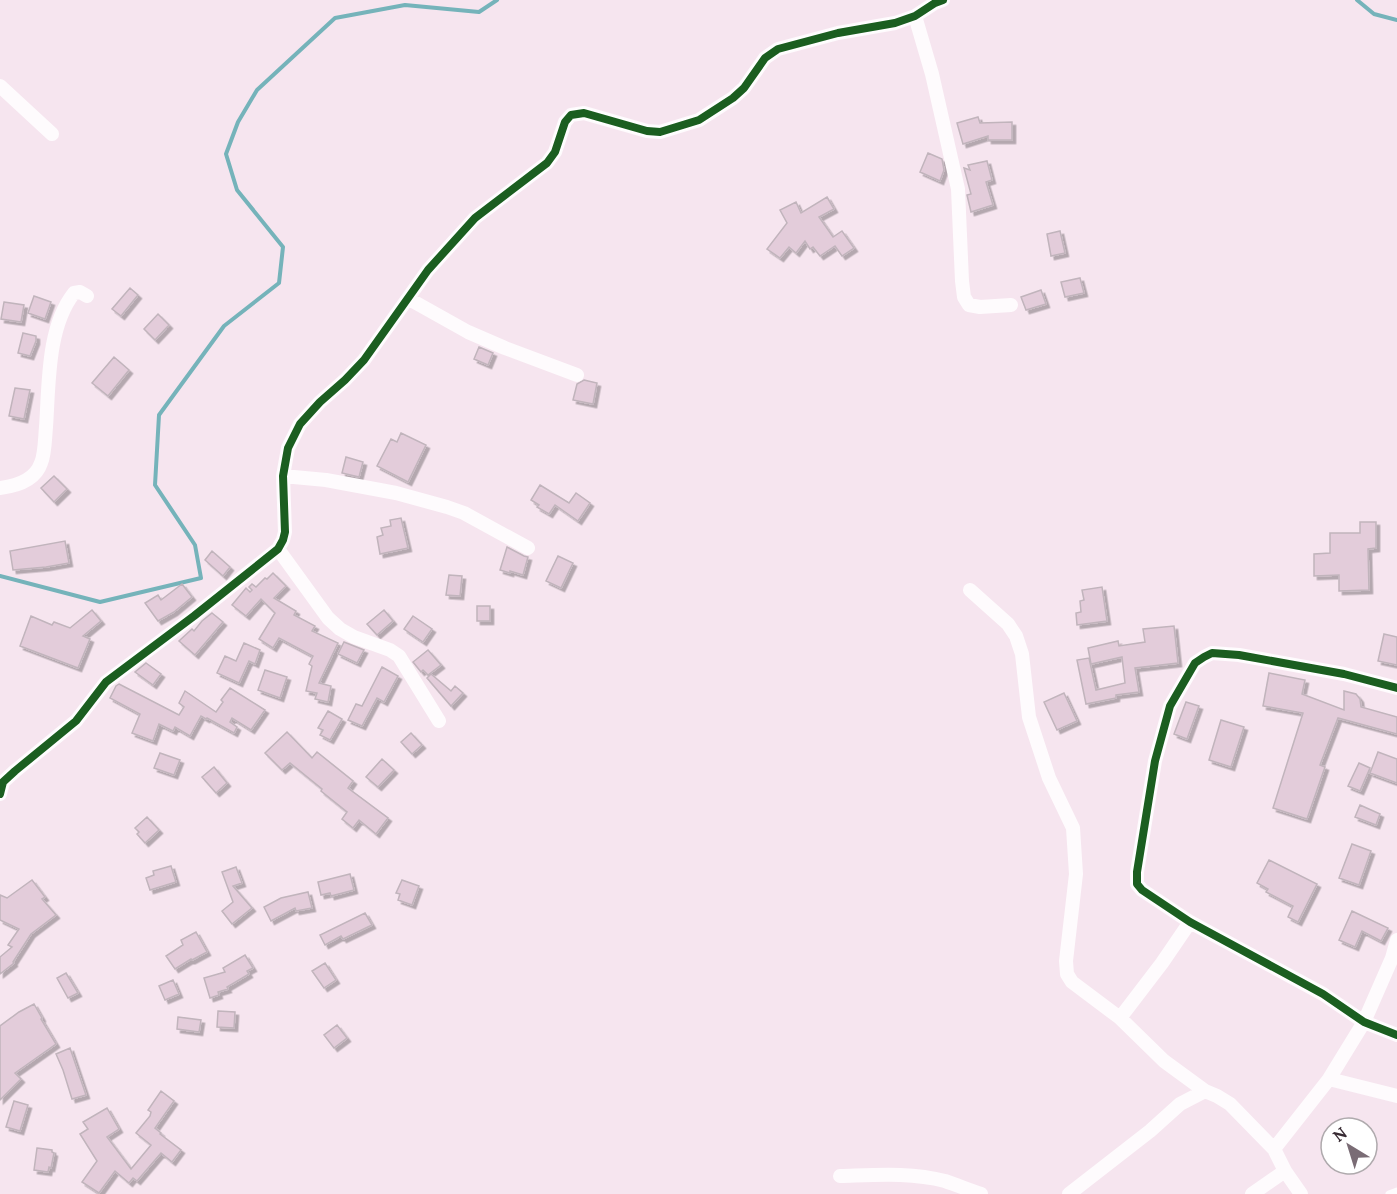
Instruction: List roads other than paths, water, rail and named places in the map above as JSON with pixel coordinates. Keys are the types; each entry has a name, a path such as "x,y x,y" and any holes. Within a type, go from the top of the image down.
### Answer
{"street":[{"path":"0,794 3,782 76,722 106,682 278,549 285,532 283,476 288,448 300,424 364,360 428,270 475,218 547,163 555,153 565,122 571,115 584,113 647,131 660,132 699,120 733,98 744,88 765,58 778,49 838,33 895,23 915,16 943,0"},
{"path":"915,16 932,74 958,189 964,297 969,305 980,307 1011,305"},
{"path":"0,86 51,134"},
{"path":"0,488 20,484 32,476 41,464 53,339 68,300 74,293 80,292 87,296"},
{"path":"409,299 468,332 577,375"},
{"path":"283,476 326,480 396,493 447,507 464,513 528,548"},
{"path":"278,549 328,618 340,629 354,638 390,650 399,656 439,721"},
{"path":"970,590 1008,624 1016,636 1022,654 1029,717 1049,778 1073,828 1076,874 1066,961 1067,974 1072,982 1120,1018 1164,1061 1205,1091 1230,1104 1274,1149 1285,1171 1301,1194"},
{"path":"1397,688 1344,674 1239,655 1212,653 1195,663 1170,706 1155,761 1137,872 1137,884 1142,890 1190,922 1323,994 1364,1022 1397,1035"},
{"path":"1120,1018 1190,922"},
{"path":"1274,1149 1329,1079 1364,1022 1392,958 1397,940"},
{"path":"1329,1079 1397,1096"},
{"path":"1069,1194 1150,1131 1180,1104 1205,1091"},
{"path":"1252,1194 1285,1171"},
{"path":"840,1176 920,1177 944,1181 981,1194"}],"lane":[{"path":"1389,1194 1397,1191"}],"waterway":[{"path":"0,576 100,602 201,578 195,545 155,485 159,415 224,326 279,283 283,247 237,190 226,154 238,122 257,90 335,18 405,5 479,12 497,0"},
{"path":"1357,0 1374,14 1397,20"}]}
